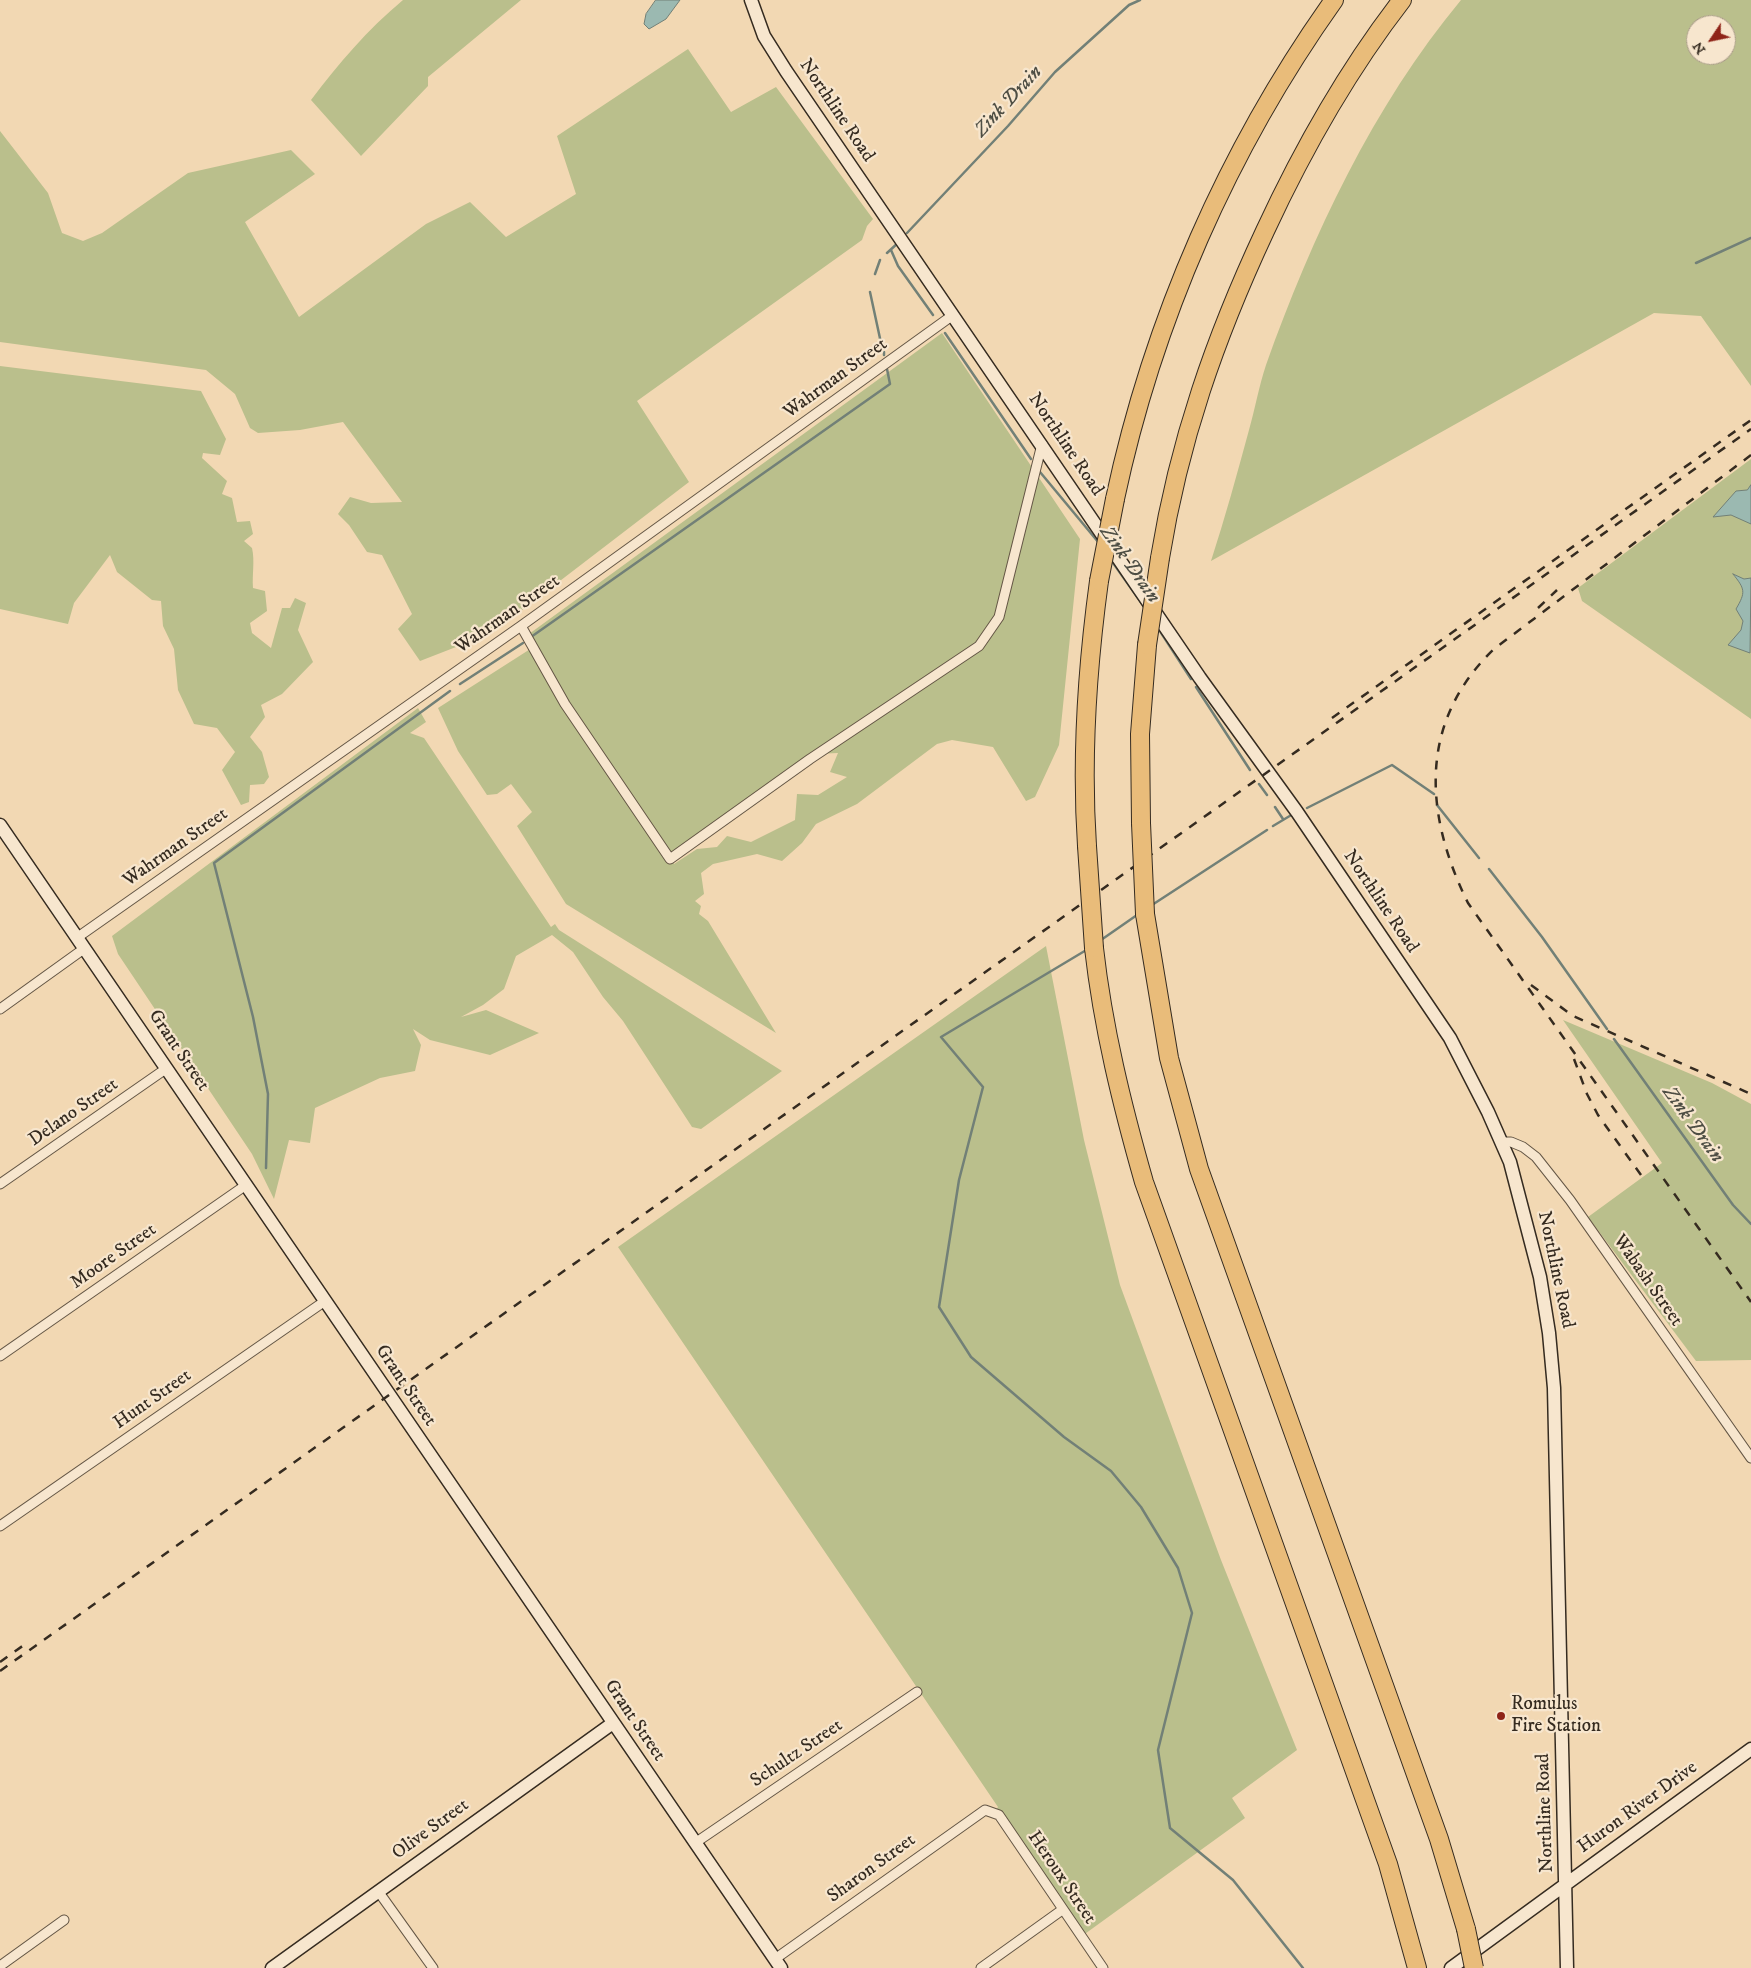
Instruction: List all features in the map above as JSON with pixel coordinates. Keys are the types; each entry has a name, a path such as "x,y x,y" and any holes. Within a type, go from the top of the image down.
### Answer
{"highway":[{"path":"1334,0 1297,55 1254,128 1199,238 1161,333 1142,394 1115,499 1099,580 1085,724 1084,801 1094,948 1103,1009 1115,1072 1144,1182 1384,1854 1416,1964"},
{"path":"1402,0 1361,58 1320,122 1288,179 1222,327 1192,411 1170,498 1147,645 1140,734 1141,823 1145,914 1167,1049 1199,1169 1439,1839 1466,1930 1474,1968"}],"street":[{"name":"Northline Road","path":"751,0 764,36 786,71 1200,678 1296,812 1450,1038 1473,1080 1502,1142 1510,1162 1534,1250 1545,1305 1552,1360 1556,1425 1567,1884 1567,1968"},
{"name":"Wahrman Street","path":"0,1009 82,943 953,315"},
{"path":"521,626 565,704 670,859 810,759 979,646 999,617 1042,444"},
{"name":"Grant Street","path":"1,828 82,943 778,1964"},
{"name":"Delano Street","path":"0,1184 166,1068"},
{"name":"Wabash Street","path":"1502,1142 1511,1142 1523,1147 1536,1157 1570,1200 1751,1458"},
{"name":"Moore Street","path":"0,1356 246,1185"},
{"name":"Hunt Street","path":"0,1526 325,1301"},
{"name":"Schultz Street","path":"695,1843 917,1692"},
{"name":"Olive Street","path":"273,1968 613,1723"},
{"name":"Huron River Drive","path":"1451,1968 1751,1749"},
{"name":"Heroux Street","path":"990,1810 999,1815 1103,1968"},
{"name":"Sharon Street","path":"778,1964 978,1812 990,1810"},
{"path":"378,1891 433,1968"},
{"path":"981,1968 1062,1910"},
{"path":"0,1966 64,1920"}],"green space":[{"path":"403,0 521,0 428,77 428,86 361,156 311,100 354,47"},
{"path":"1461,0 1751,0 1751,386 1701,316 1654,313 1211,561 1261,381 1284,317 1325,221 1348,174 1400,84 1429,41"},
{"path":"688,49 731,112 776,87 873,219 867,226 862,240 637,401 689,482 492,633 420,661 398,629 412,614 382,555 367,552 349,525 338,514 350,497 371,503 402,502 343,422 300,430 258,433 250,428 235,394 206,370 0,342 0,131 48,193 62,233 83,241 102,233 188,173 291,150 315,174 245,222 299,317 426,224 470,202 506,237 576,194 557,136"},
{"path":"942,333 1080,539 1059,745 1035,797 1026,801 993,747 952,740 937,744 857,804 816,824 802,843 782,861 757,854 713,864 701,873 704,894 695,901 701,906 699,914 708,921 776,1033 566,904 517,826 532,812 511,784 497,794 487,795 458,751 438,708 535,646 529,634","holes":["838,753 830,772 847,777 818,795 797,794 795,820 751,842 727,836 717,847 697,849 674,864 673,851 685,846 789,768 816,754"]},
{"path":"0,366 201,391 226,439 220,455 203,453 202,458 227,481 222,494 232,498 237,522 250,521 253,534 244,541 252,548 253,588 265,591 267,611 250,623 252,633 271,648 282,608 290,608 295,598 306,603 298,630 313,662 282,694 261,705 265,717 250,737 262,752 269,777 264,784 250,785 249,802 241,805 222,770 235,752 217,728 194,724 178,690 174,649 163,626 161,601 152,600 117,572 110,555 74,603 68,624 0,609"},
{"path":"1751,459 1751,719 1582,601 1578,588"},
{"path":"418,708 426,722 410,733 424,738 551,927 555,924 559,930 782,1071 701,1129 692,1127 623,1021 603,997 573,952 552,935 516,956 504,989 483,1005 461,1017 486,1010 539,1033 490,1055 430,1040 413,1029 421,1045 415,1071 380,1078 315,1108 310,1143 289,1140 274,1199 252,1154 118,954 112,936"},
{"path":"1046,946 1084,1140 1120,1285 1221,1560 1297,1750 1232,1798 1245,1818 1082,1936 996,1810 998,1807 618,1247"},
{"path":"1563,1020 1712,1083 1751,1104 1751,1360 1696,1361 1588,1217 1662,1163"}],"water":[{"path":"656,0 680,0 666,19 649,29 644,24 646,14"},
{"path":"1751,485 1751,524 1731,515 1713,517 1736,491 1747,490"},
{"path":"1733,574 1744,579 1751,578 1750,653 1728,645 1741,630 1743,621 1736,609 1743,591"}],"waterway":[{"name":"Zink Drain","path":"907,233 1008,126 1055,72 1129,5 1140,0"},
{"path":"1696,263 1751,238"},
{"name":"Zink Drain","path":"887,253 899,242"},
{"name":"Zink Drain","path":"891,250 898,266 933,315"},
{"path":"875,274 880,260"},
{"path":"870,292 881,343"},
{"name":"Zink Drain","path":"945,333 1031,459"},
{"path":"531,637 890,384 887,369"},
{"name":"Zink Drain","path":"1040,472 1099,543"},
{"name":"Zink Drain","path":"1111,560 1145,608"},
{"name":"Zink Drain","path":"1156,625 1191,679"},
{"path":"460,684 523,643"},
{"name":"Zink Drain","path":"1196,687 1250,770"},
{"path":"266,1168 268,1094 253,1017 214,863 450,691"},
{"name":"Zink Drain","path":"1307,808 1392,765 1434,794"},
{"name":"Zink Drain","path":"1259,784 1267,795"},
{"name":"Zink Drain","path":"1437,805 1479,858"},
{"name":"Zink Drain","path":"1275,807 1283,819"},
{"name":"Zink Drain","path":"1273,826 1293,814"},
{"path":"1152,905 1267,830"},
{"name":"Zink Drain","path":"1489,869 1542,937 1607,1029"},
{"path":"1101,940 1137,915"},
{"path":"1088,949 941,1037 983,1087 959,1180 939,1307 971,1357 1064,1437 1111,1471 1141,1507 1178,1568 1192,1613 1158,1750 1170,1828 1233,1880 1303,1968"},
{"name":"Zink Drain","path":"1614,1039 1733,1205 1751,1224"}],"railway":[{"path":"1332,718 1751,420"},
{"path":"0,1671 1751,429"},
{"path":"1751,455 1494,649 1469,677 1452,707 1441,738 1436,770 1437,803 1443,836 1453,870 1468,903 1751,1302"},
{"path":"1538,608 1557,590"},
{"path":"1531,985 1573,1016 1751,1094"},
{"path":"1574,1059 1587,1094 1598,1115 1641,1175"},
{"path":"0,1662 24,1645"}],"place":[{"name":"Romulus Fire Station","path":"1501,1716"}]}
